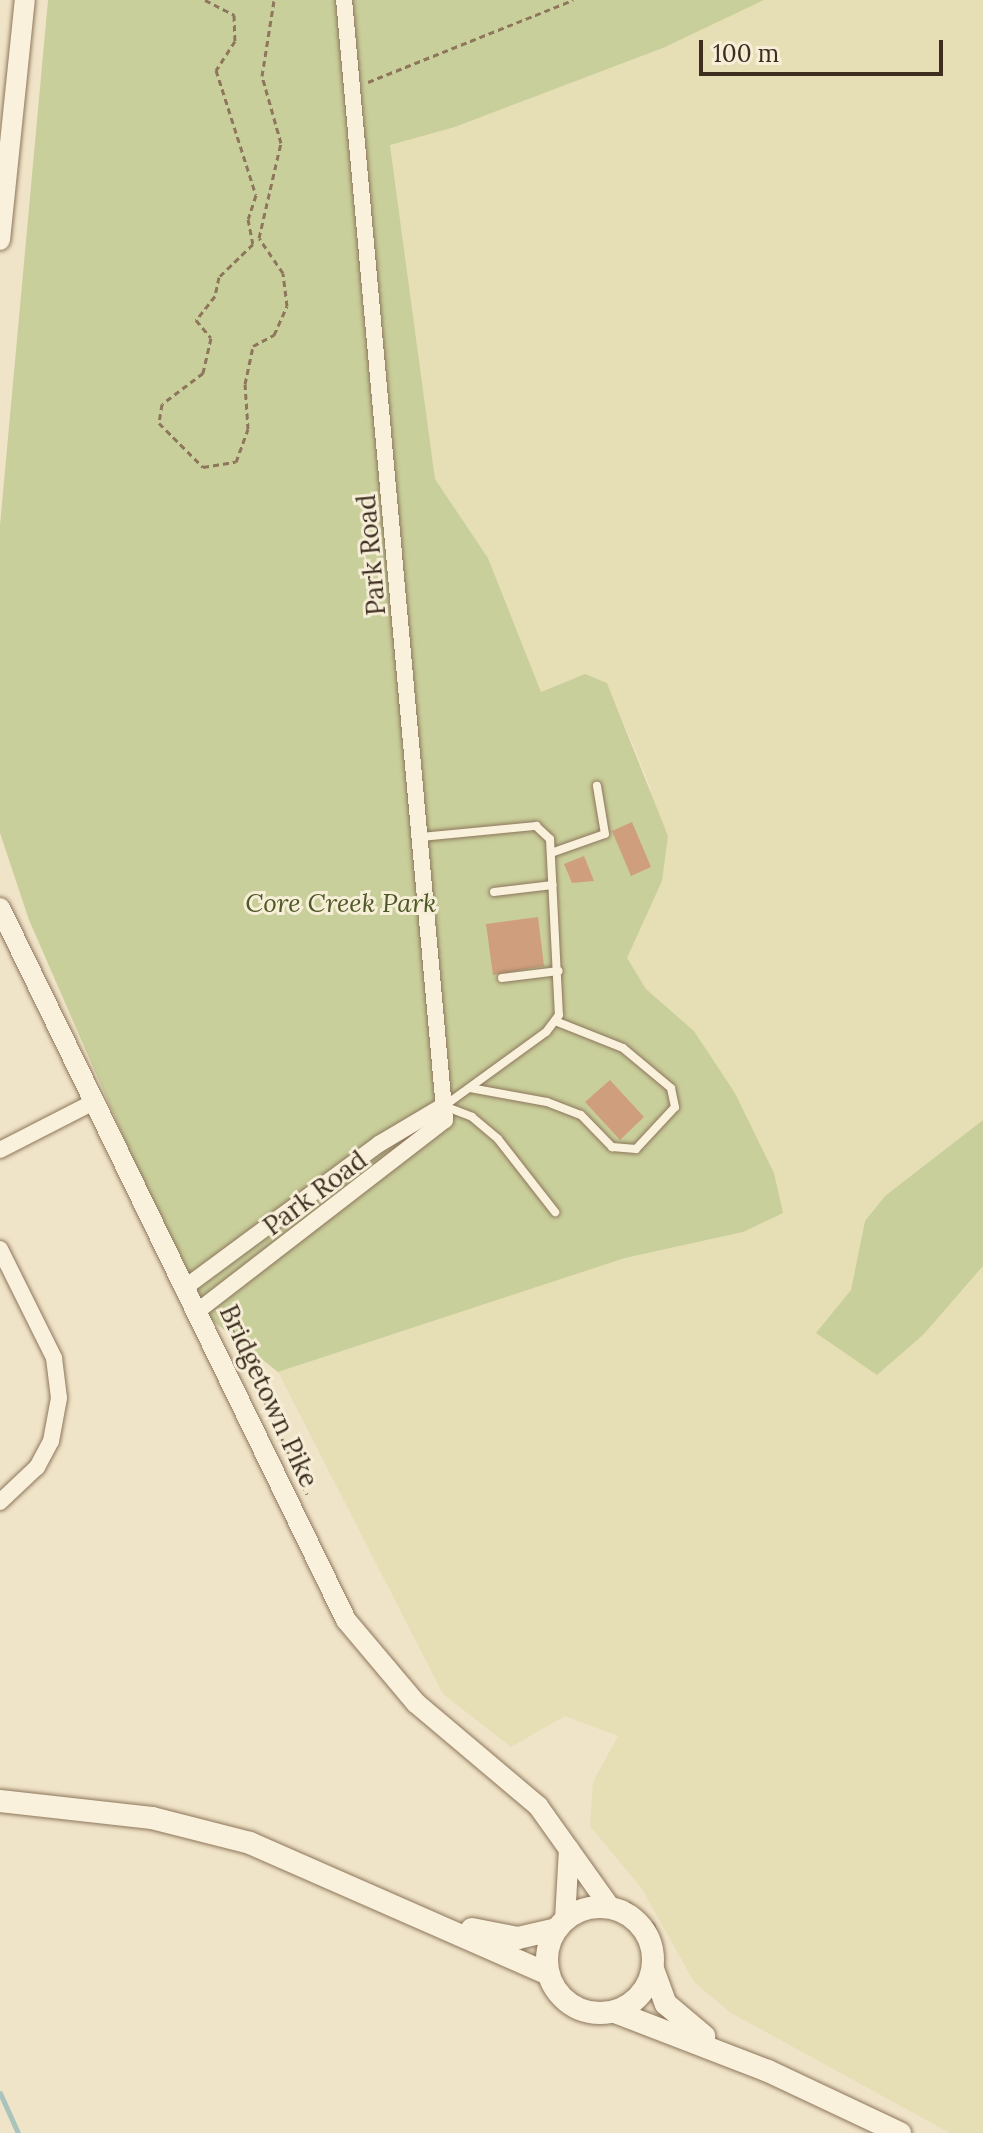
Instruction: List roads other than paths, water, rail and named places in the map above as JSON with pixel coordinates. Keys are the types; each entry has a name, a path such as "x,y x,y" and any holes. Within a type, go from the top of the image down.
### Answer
{"main road":[{"path":"0,1801 190,1825 288,1858 459,1931 518,1938 561,1924 586,1908 616,1902 641,1924 652,1945 674,2013 718,2051"},
{"path":"561,1924 548,1950 549,1974 560,1996 580,2009 615,2012 718,2051 900,2133"},
{"path":"459,1931 467,1942 549,1974"},
{"path":"615,2012 644,1991 659,1965"}],"street":[{"path":"0,240 25,0"},
{"name":"Park Road","path":"199,1310 394,1163 445,1120 344,0"},
{"name":"Bridgetown Pike","path":"0,908 92,1103 199,1310 346,1620 416,1703 538,1806 569,1849 616,1902"},
{"path":"0,1150 92,1103"},
{"name":"Park Road","path":"187,1286 379,1144 443,1106"},
{"path":"0,1249 54,1358 59,1398 51,1441 37,1467 0,1502"},
{"path":"561,1924 569,1849"}],"lane":[{"path":"551,853 605,834 597,786"},
{"path":"421,837 536,826 550,839 559,971 555,1021 443,1106"},
{"path":"494,892 553,885"},
{"path":"502,978 559,971"},
{"path":"469,1088 547,1102 581,1115 612,1147 636,1149 675,1107 671,1088 623,1048 555,1021"},
{"path":"443,1106 472,1117 498,1139 555,1212"},
{"path":"379,1144 394,1163"}],"waterway":[{"path":"0,2093 18,2133"}],"park label":[{"name":"Core Creek Park","path":"341,903"}]}
